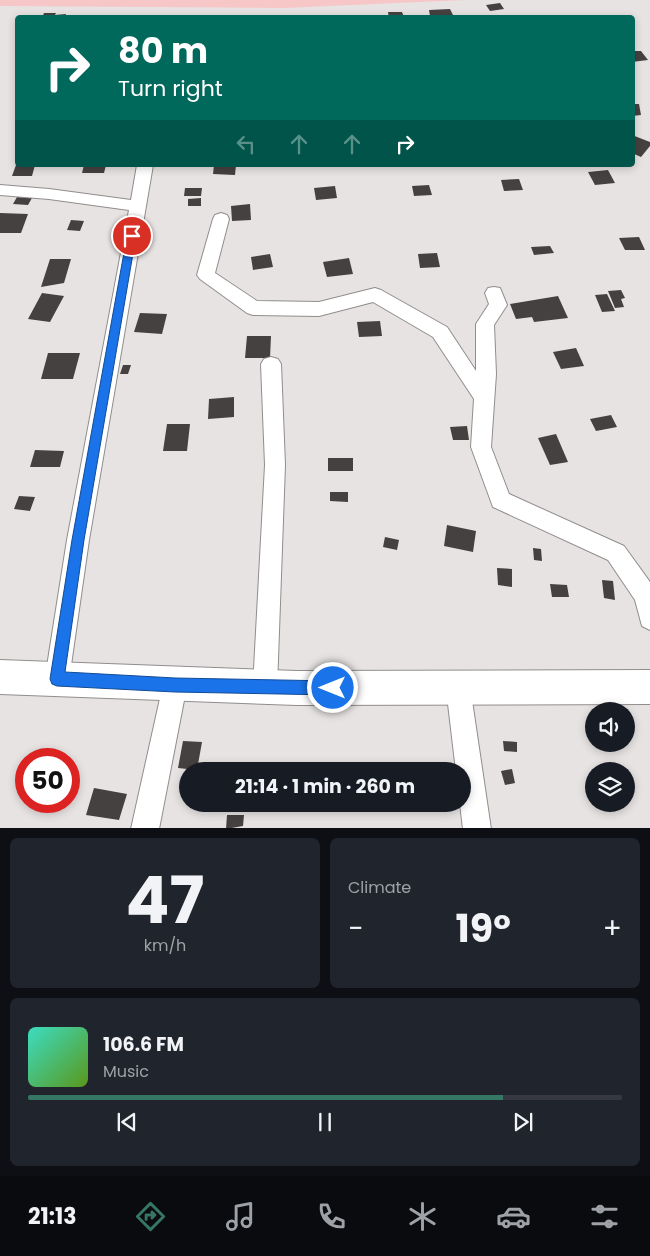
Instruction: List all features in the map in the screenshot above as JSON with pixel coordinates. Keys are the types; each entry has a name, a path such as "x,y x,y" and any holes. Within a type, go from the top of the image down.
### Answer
{"main road":[{"path":"0,677 265,687 650,686"}],"street":[{"path":"57,679 78,540 145,167"},
{"path":"0,190 49,194 137,206"},
{"path":"221,219 206,275 253,308 319,309 375,295 440,332 485,399"},
{"path":"494,293 498,305 486,324 485,399 481,447 501,500 616,553 646,596 650,618"},
{"path":"265,687 275,465 271,364"},
{"path":"145,828 175,685"},
{"path":"458,687 477,828"}],"shaded area":[{"path":"0,0 465,0 284,8 0,6"}],"building":[{"path":"500,3 504,9 490,11 486,5"},
{"path":"450,9 453,15 430,15 429,10"},
{"path":"388,12 402,12 403,15 388,15"},
{"path":"44,13 56,13 55,15 43,15"},
{"path":"635,51 641,51 648,60 635,62"},
{"path":"635,104 639,104 641,115 635,116"},
{"path":"635,136 650,142 650,146 641,157 635,154"},
{"path":"15,167 34,167 32,176 12,176"},
{"path":"84,167 106,167 104,173 82,173"},
{"path":"214,167 236,167 235,175 213,174"},
{"path":"608,170 615,183 595,185 588,172"},
{"path":"519,179 523,190 504,191 501,180"},
{"path":"429,185 432,195 414,196 412,186"},
{"path":"335,186 337,198 316,200 314,188"},
{"path":"185,188 202,188 201,196 184,196"},
{"path":"17,197 32,198 28,205 13,204"},
{"path":"201,198 201,206 188,206 188,199"},
{"path":"250,204 251,220 232,221 231,206"},
{"path":"0,213 28,214 21,233 0,233"},
{"path":"71,220 84,221 80,231 67,230"},
{"path":"639,237 645,250 625,250 619,238"},
{"path":"550,246 554,253 534,255 531,247"},
{"path":"437,253 440,267 420,268 418,254"},
{"path":"270,254 273,267 253,270 251,257"},
{"path":"349,258 353,274 327,277 323,262"},
{"path":"50,259 71,259 64,283 41,287"},
{"path":"621,290 625,298 621,299 624,307 615,308 608,291"},
{"path":"42,293 64,296 50,322 28,319"},
{"path":"607,294 615,311 602,312 595,295"},
{"path":"558,296 568,318 534,322 532,317 516,319 510,304"},
{"path":"140,313 167,314 162,334 134,332"},
{"path":"380,321 382,336 359,337 357,322"},
{"path":"247,336 271,336 270,358 245,358"},
{"path":"576,348 584,366 561,369 553,352"},
{"path":"48,353 80,353 73,379 41,379"},
{"path":"123,365 131,365 128,374 120,374"},
{"path":"234,397 234,417 208,419 209,399"},
{"path":"611,415 617,427 596,431 590,419"},
{"path":"167,424 190,424 187,451 163,451"},
{"path":"467,426 469,440 453,440 450,427"},
{"path":"556,434 568,462 550,465 538,438"},
{"path":"35,450 64,451 60,467 30,467"},
{"path":"328,458 353,458 353,471 328,471"},
{"path":"330,492 348,492 348,502 330,501"},
{"path":"19,496 35,497 30,511 14,509"},
{"path":"447,525 476,531 473,552 444,546"},
{"path":"385,537 399,540 397,550 383,547"},
{"path":"533,548 541,549 542,561 534,560"},
{"path":"497,568 512,569 512,587 498,585"},
{"path":"602,580 613,581 615,600 604,598"},
{"path":"550,584 567,585 569,597 552,597"},
{"path":"183,741 202,742 198,762 179,762"},
{"path":"503,741 517,742 517,752 504,751"},
{"path":"512,769 515,783 505,785 501,771"},
{"path":"94,788 127,794 119,820 86,815"},
{"path":"227,815 244,815 243,826 226,828"}],"route":[{"path":"132,236 78,540 57,679 175,685 333,688"}]}
